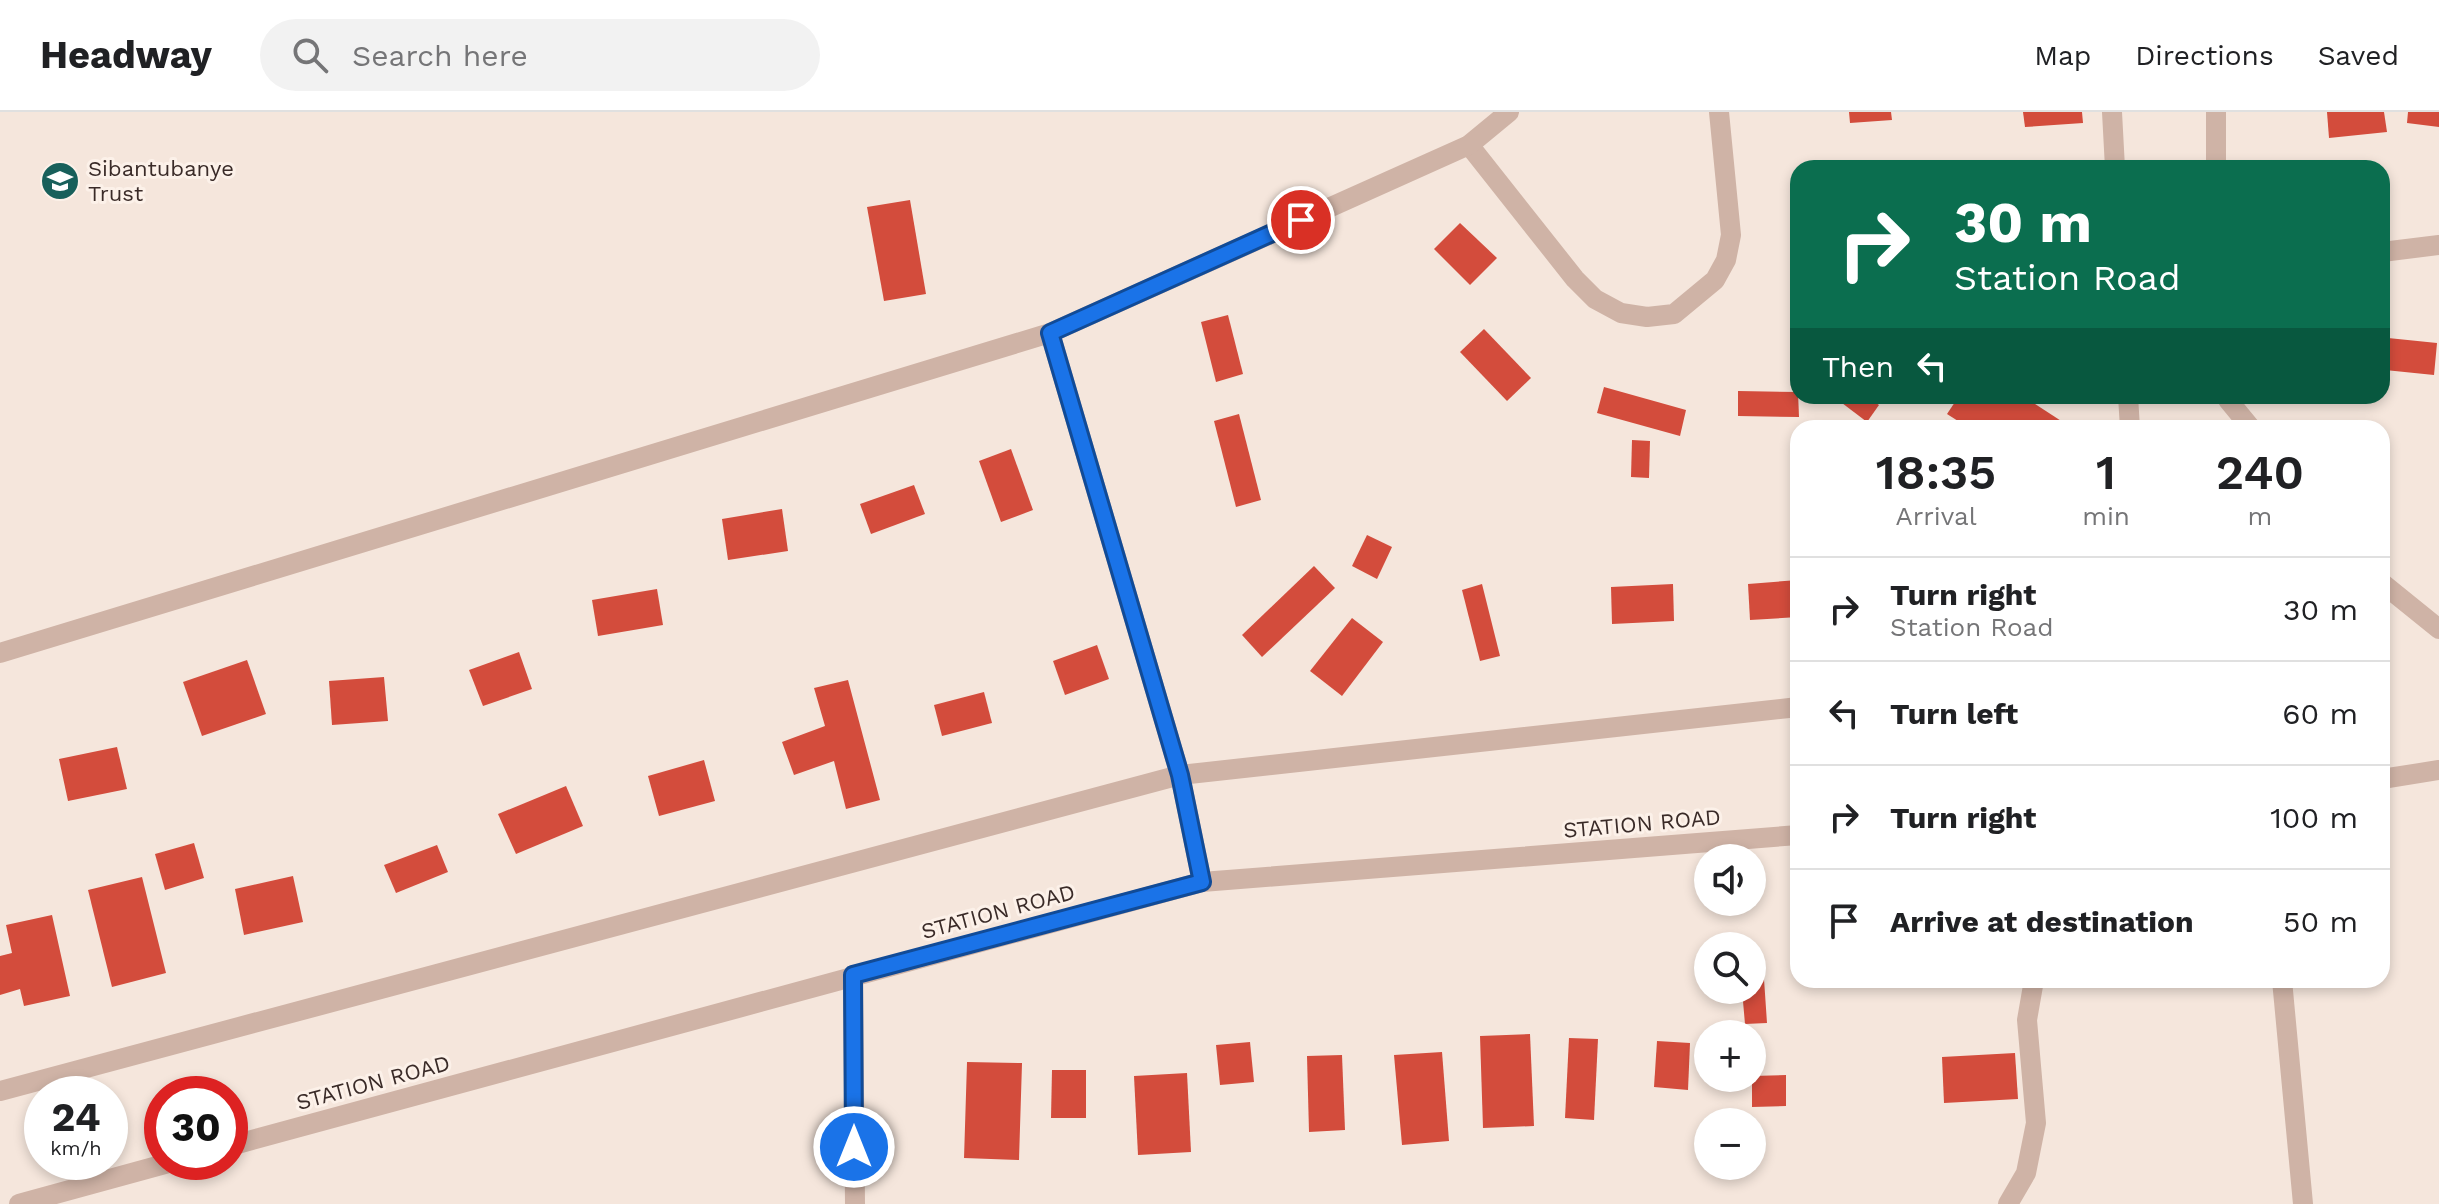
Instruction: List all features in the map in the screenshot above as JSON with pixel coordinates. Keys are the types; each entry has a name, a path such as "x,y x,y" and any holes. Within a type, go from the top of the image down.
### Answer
{"street":[{"path":"0,653 1050,333 1469,145 1509,112"},
{"path":"1469,145 1575,279 1595,299 1621,313 1647,317 1674,314 1715,280 1726,260 1731,235 1719,112"},
{"path":"2112,112 2115,160"},
{"path":"2216,112 2216,160"},
{"path":"2390,251 2439,245"},
{"path":"1050,333 1180,775 1202,882"},
{"path":"2233,404 2245,420"},
{"path":"2390,589 2439,629"},
{"path":"0,1091 1180,775 1790,708"},
{"path":"2390,778 2439,770"},
{"name":"STATION ROAD","path":"248,1141 1202,882 1790,836"},
{"path":"853,975 855,1204"},
{"path":"2008,1204 2026,1173 2036,1123 2027,1020 2033,988"},
{"path":"2283,988 2303,1204"},
{"path":"19,1204 144,1170"}],"building":[{"path":"1849,112 1891,112 1892,120 1850,123"},
{"path":"2023,112 2082,112 2083,123 2025,127"},
{"path":"2327,112 2384,112 2387,132 2329,138"},
{"path":"2408,112 2439,112 2439,127 2407,123"},
{"path":"910,200 926,294 884,301 867,207"},
{"path":"1460,223 1497,258 1470,285 1434,249"},
{"path":"1228,315 1243,374 1216,382 1201,322"},
{"path":"1484,329 1531,378 1507,401 1460,352"},
{"path":"2390,338 2437,343 2434,375 2390,371"},
{"path":"1604,387 1686,410 1680,436 1597,413"},
{"path":"1738,391 1790,392 1790,404 1798,404 1799,417 1738,416"},
{"path":"1843,404 1879,405 1868,420"},
{"path":"1954,404 2035,404 2060,420 1956,420 1947,414"},
{"path":"1239,414 1261,500 1236,507 1214,421"},
{"path":"1632,440 1650,441 1649,478 1631,477"},
{"path":"1011,449 1033,510 1001,522 979,461"},
{"path":"914,485 925,514 871,534 860,504"},
{"path":"782,509 788,551 728,560 722,519"},
{"path":"1367,535 1392,547 1377,579 1352,566"},
{"path":"1314,566 1335,588 1262,657 1242,635"},
{"path":"1790,581 1790,618 1750,620 1748,584"},
{"path":"1482,584 1500,656 1480,661 1462,590"},
{"path":"1673,584 1674,621 1612,624 1611,587"},
{"path":"657,589 663,625 598,636 592,600"},
{"path":"1352,618 1383,642 1342,696 1310,671"},
{"path":"1097,645 1109,679 1065,695 1053,661"},
{"path":"519,652 532,689 483,706 469,670"},
{"path":"247,660 266,714 202,736 183,682"},
{"path":"384,677 388,721 332,725 329,681"},
{"path":"848,680 880,800 846,809 834,761 794,775 782,742 825,726 814,688"},
{"path":"984,692 992,723 942,736 934,705"},
{"path":"117,747 127,789 68,801 59,759"},
{"path":"704,760 715,801 659,816 648,776"},
{"path":"566,786 583,826 516,854 498,814"},
{"path":"194,843 204,878 165,890 155,854"},
{"path":"437,845 448,872 396,893 384,865"},
{"path":"293,876 303,922 244,935 235,889"},
{"path":"142,877 166,973 112,987 88,890"},
{"path":"52,915 70,996 24,1006 20,989 0,995 0,956 12,953 6,925"},
{"path":"1743,1004 1766,1004 1767,1023 1766,1020 1745,1020"},
{"path":"1530,1034 1534,1126 1483,1128 1480,1036"},
{"path":"1569,1038 1598,1039 1594,1120 1565,1118"},
{"path":"1657,1041 1690,1043 1688,1090 1654,1087"},
{"path":"1250,1042 1254,1082 1220,1085 1216,1045"},
{"path":"1442,1052 1449,1141 1402,1145 1394,1055"},
{"path":"2015,1053 2018,1099 1944,1103 1942,1057"},
{"path":"1342,1055 1345,1130 1309,1132 1307,1056"},
{"path":"967,1062 1022,1063 1019,1160 964,1158"},
{"path":"1052,1070 1086,1070 1086,1118 1051,1118"},
{"path":"1187,1073 1191,1152 1138,1155 1134,1076"},
{"path":"1786,1075 1786,1106 1752,1107 1752,1092 1766,1092 1766,1076"}],"place":[{"name":"Sibantubanye Trust","path":"60,181"}],"route":[{"path":"854,1147 853,975 1202,882 1180,775 1050,333 1301,220"}]}
